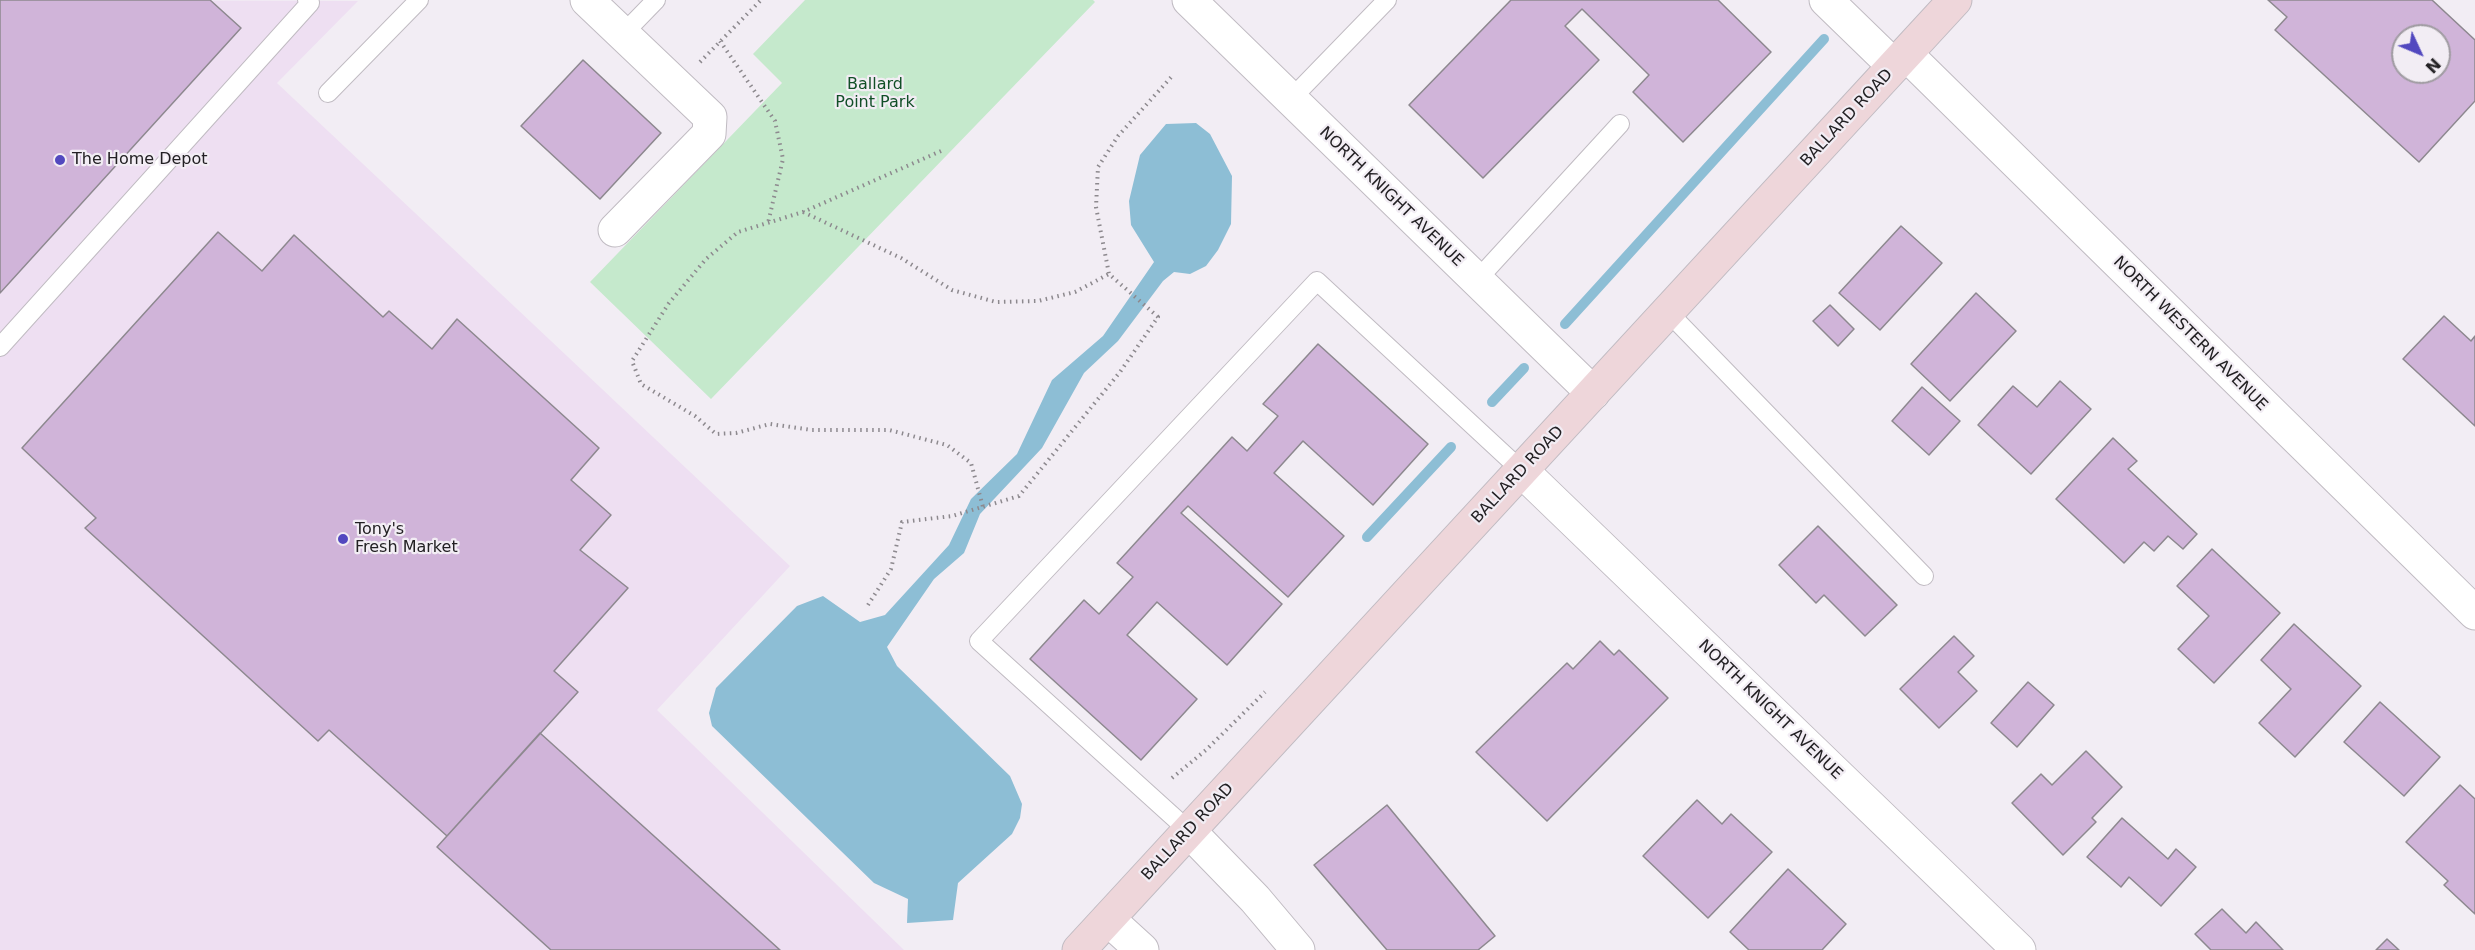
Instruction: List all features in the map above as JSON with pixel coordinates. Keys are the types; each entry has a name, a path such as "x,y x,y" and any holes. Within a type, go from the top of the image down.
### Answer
{"street":[{"path":"587,0 710,117 709,134 615,230"},
{"name":"NORTH KNIGHT AVENUE","path":"1189,0 1593,393"},
{"name":"NORTH WESTERN AVENUE","path":"1826,0 1900,60 2475,613"},
{"name":"BALLARD ROAD","path":"1080,950 1955,0"},
{"name":"NORTH KNIGHT AVENUE","path":"1522,471 2019,950"},
{"path":"1190,831 1255,899 1298,950"},
{"path":"1108,919 1142,950"}],"lane":[{"path":"0,347 310,3 306,0"},
{"path":"328,93 419,0"},
{"path":"623,34 656,0"},
{"path":"1291,99 1387,0"},
{"path":"1477,280 1620,124"},
{"path":"1190,831 979,641 1317,281 1522,471"},
{"path":"1668,312 1924,576"}],"path":[{"path":"677,85 761,0"},
{"path":"720,41 775,121 783,159 768,223"},
{"path":"868,605 891,569 902,522 952,516 1019,496 1120,372 1158,316 1109,274 1096,207 1098,167 1118,136 1174,74"},
{"path":"941,151 803,212 738,232 706,259 669,303 632,362 641,384 695,416 716,434 736,433 770,424 812,430 889,430 947,445 971,463 982,506"},
{"path":"803,212 900,258 952,290 996,302 1038,301 1075,292 1109,274"}],"shaded area":[{"path":"0,0 358,1 277,83 790,566 657,710 904,950 0,950"}],"green space":[{"name":"Ballard Point Park","path":"805,0 1093,0 1095,2 711,399 590,282 782,83 753,54"}],"water":[{"path":"1196,123 1210,134 1232,176 1231,224 1218,250 1206,266 1190,274 1174,272 1163,281 1118,341 1084,373 1042,448 980,514 964,553 934,579 887,647 897,666 1010,776 1022,804 1020,818 1012,834 958,883 953,920 907,923 908,899 874,883 712,726 709,713 716,688 797,606 823,596 860,622 885,615 949,545 971,499 1017,454 1052,380 1103,336 1154,262 1131,225 1129,201 1140,155 1166,124"}],"building":[{"name":"The Home Depot","path":"0,0 210,0 241,28 0,293"},
{"path":"1511,0 1718,0 1771,52 1683,142 1633,92 1649,75 1582,9 1565,26 1599,60 1483,178 1409,105"},
{"path":"2268,0 2432,0 2475,40 2475,101 2419,162 2275,30 2287,17"},
{"path":"583,60 661,133 600,199 521,126"},
{"path":"1901,226 1942,263 1880,330 1839,293"},
{"name":"Tony's Fresh Market","path":"218,232 262,271 294,235 383,317 389,311 432,349 457,319 599,448 571,480 611,515 580,550 628,588 554,671 578,692 447,836 329,730 318,741 85,528 96,518 22,448"},
{"path":"1976,293 2016,331 1950,401 1911,364"},
{"path":"1830,305 1854,329 1838,346 1813,321"},
{"path":"2444,316 2471,341 2475,336 2475,426 2403,359"},
{"path":"1318,344 1428,444 1373,505 1303,441 1274,473 1344,536 1288,597 1188,506 1181,513 1282,604 1227,665 1157,602 1127,635 1197,699 1141,760 1030,659 1084,600 1099,614 1133,577 1117,563 1232,437 1247,451 1278,416 1263,404"},
{"path":"2060,381 2091,409 2031,474 1978,425 2013,386 2037,407"},
{"path":"1922,387 1960,421 1929,455 1892,421"},
{"path":"2113,438 2137,461 2128,469 2197,534 2183,549 2168,536 2154,551 2144,542 2124,563 2056,499"},
{"path":"1818,526 1897,605 1865,636 1824,595 1816,603 1779,565"},
{"path":"2212,549 2280,613 2214,683 2178,649 2209,616 2177,586"},
{"path":"2294,624 2361,686 2295,757 2259,723 2291,689 2261,660"},
{"path":"1954,636 1974,656 1958,672 1977,691 1939,728 1900,689"},
{"path":"1600,641 1614,655 1619,650 1668,698 1547,821 1476,752 1567,663 1573,669"},
{"path":"2028,682 2054,705 2017,747 1991,723"},
{"path":"2380,702 2440,757 2404,796 2344,742"},
{"path":"540,733 780,950 551,950 437,847"},
{"path":"2086,751 2122,787 2092,818 2096,822 2063,855 2012,803 2041,774 2052,785"},
{"path":"2460,785 2475,799 2475,914 2444,885 2448,881 2406,842"},
{"path":"1697,800 1722,824 1731,814 1772,852 1708,918 1643,856"},
{"path":"1387,805 1495,936 1478,950 1387,950 1314,865"},
{"path":"2122,818 2168,859 2176,849 2196,867 2161,906 2129,877 2121,887 2087,857"},
{"path":"1788,869 1846,924 1822,950 1749,950 1730,932"},
{"path":"2222,909 2246,933 2256,922 2283,950 2211,950 2195,934"},
{"path":"2387,939 2399,950 2376,950"}],"waterway":[{"path":"1565,324 1824,39"},
{"path":"1492,402 1524,368"},
{"path":"1367,537 1451,447"}],"place":[{"name":"The Home Depot","path":"60,160"},
{"name":"Tony's Fresh Market","path":"343,539"}]}
